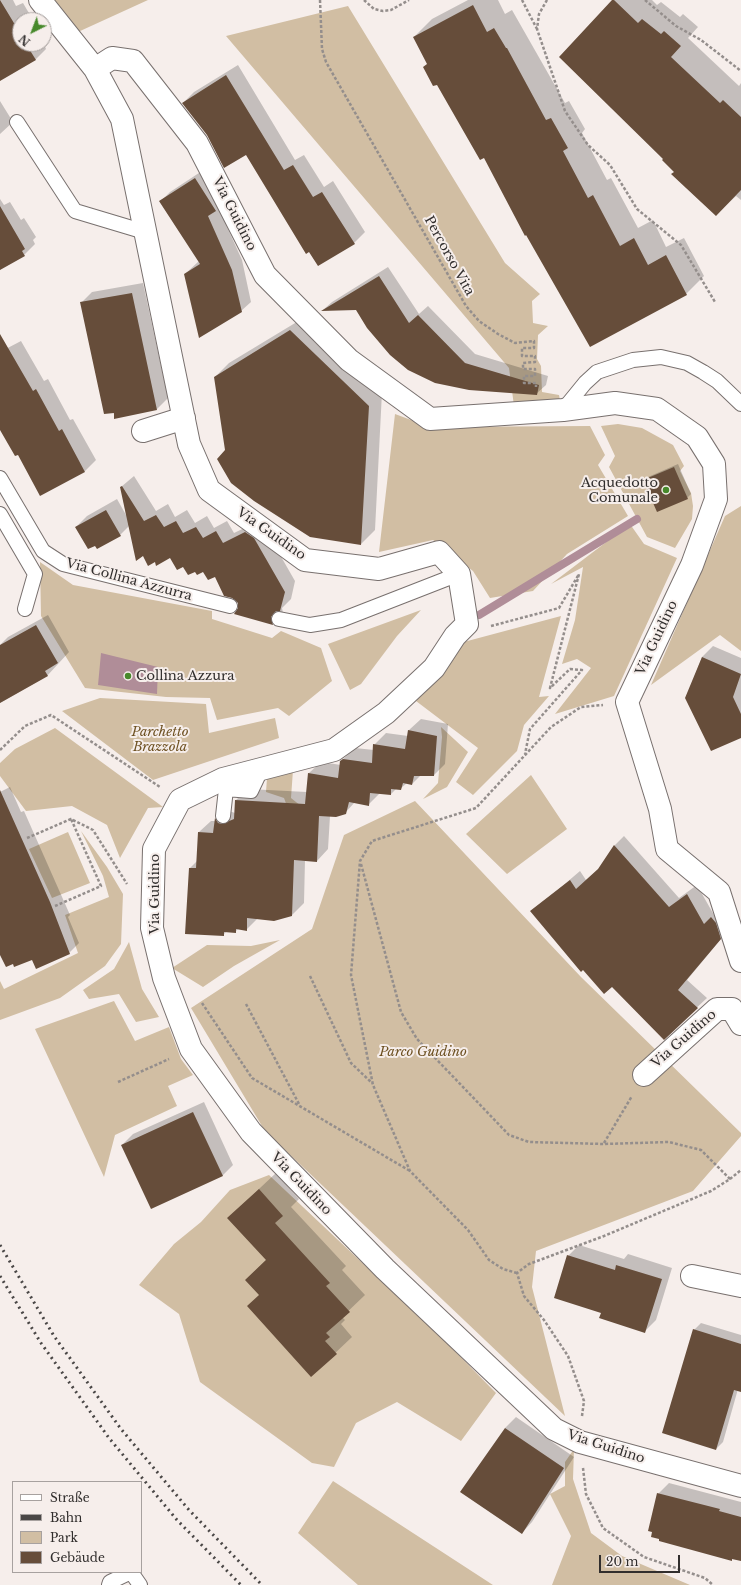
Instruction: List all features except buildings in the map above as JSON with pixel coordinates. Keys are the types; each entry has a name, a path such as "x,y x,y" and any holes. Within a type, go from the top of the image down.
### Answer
{"street":[{"path":"40,0 95,69"},
{"name":"Via Guidino","path":"459,574 439,552 379,568 305,560 209,490 189,444 122,118 95,69 112,58 133,61 197,143 265,275 349,360 430,419 563,410 615,402 657,409 697,437 714,464 716,499 692,565 627,702"},
{"path":"143,431 184,418"},
{"path":"180,800 223,779 334,750 386,714 429,673 455,636 467,624 459,574"},
{"path":"627,702 660,809 667,849 719,892 741,961"},
{"name":"Via Guidino","path":"180,800 154,849 152,928 164,978 191,1049 251,1132 385,1269 554,1430 580,1442 741,1486"},
{"name":"Via Guidino","path":"644,1074 717,1009 732,1009 741,1024"},
{"path":"692,1276 741,1286"}],"lane":[{"path":"17,122 75,211 145,232"},
{"path":"563,410 585,383 597,372 633,360 661,357 687,363 703,372 717,381 741,404"},
{"name":"Via Collina Azzurra","path":"0,478 43,551 63,564 230,606"},
{"path":"0,514 35,574 25,609"},
{"path":"278,619 310,625 341,620 459,574"},
{"path":"223,816 226,789 251,791 261,770"},
{"path":"109,1585 110,1582 129,1573"},
{"path":"132,1573 140,1585"}],"path":[{"name":"Percorso Vita","path":"320,0 322,49 326,62 466,306 478,321 498,334 515,343 534,342 534,348 522,348 522,356 535,356 535,362 523,363 523,369 535,369 535,376 524,376 524,383 536,383 536,389 524,390 524,395 536,412"},
{"path":"364,0 374,9 383,11 391,10 409,0"},
{"path":"522,0 528,7 538,29 565,111 588,145 610,165 637,209 681,245 715,302"},
{"path":"538,29 539,14 548,0"},
{"path":"645,0 676,26 701,40 741,71"},
{"path":"455,636 559,608 579,574 550,688 570,668 582,670 530,729 525,755"},
{"path":"410,1171 374,1085 351,976 360,861 372,841 476,808 551,727 581,707 627,702"},
{"path":"0,750 25,726 50,715 180,800"},
{"path":"55,906 101,886 71,819"},
{"path":"27,838 71,819 93,830 127,884 130,877"},
{"path":"360,861 401,1012 417,1039 509,1135 529,1142 604,1144 669,1142 702,1150 730,1179"},
{"path":"310,976 351,1063 374,1085"},
{"path":"199,998 252,1078 299,1104 410,1171 468,1230 489,1260 503,1269 517,1273"},
{"path":"246,1004 299,1104"},
{"path":"118,1082 191,1049"},
{"path":"604,1144 644,1074"},
{"path":"517,1273 529,1264 604,1236 711,1191 741,1170"},
{"path":"517,1273 524,1296 544,1320 568,1356 584,1401 580,1442 586,1494 603,1528 644,1557 705,1578 713,1585"}],"green space":[{"path":"44,0 148,0 67,37"},
{"path":"348,6 505,263 540,294 532,301 533,323 548,326 538,335 537,359 541,366 542,392 559,395 561,406 514,406 509,368 226,36"},
{"path":"395,414 430,427 590,426 605,455 598,465 628,516 567,554 533,591 490,598 473,571 433,540 379,552"},
{"path":"618,424 642,428 673,445 684,466 680,471 691,493 693,506 692,519 675,548 647,537 609,467 615,456 601,426"},
{"path":"741,506 741,651 720,635 651,685 725,516"},
{"path":"630,524 644,544 677,558 614,696 555,714 591,668 577,659 562,664 575,620 583,567 551,584"},
{"path":"40,562 73,585 212,611 212,619 272,638 281,631 321,648 332,681 289,716 278,708 217,720 210,698 166,697 85,688 41,616"},
{"path":"421,610 397,636 361,684 350,690 328,644"},
{"path":"561,616 539,697 549,696 524,725 517,751 473,795 456,782 478,748 416,701 443,671 460,643"},
{"name":"Parchetto Brazzola","path":"100,698 206,704 209,733 275,718 279,738 153,780 62,711"},
{"path":"441,727 468,752 447,787 423,799 438,783 442,737"},
{"path":"55,728 163,807 148,808 120,858 107,825 72,806 26,811 0,776 0,763 15,749"},
{"path":"293,770 291,798 301,806 288,809 284,798 266,792 267,778"},
{"path":"531,775 567,829 507,874 466,834"},
{"name":"Parco Guidino","path":"415,801 581,977 741,1133 741,1136 693,1191 536,1251 532,1287 565,1416 265,1131 191,1008 312,929 344,835"},
{"path":"81,831 107,867 123,894 121,944 105,966 60,998 0,1020 0,981 4,989 78,953 65,915 109,897 103,876"},
{"path":"68,832 90,883 52,898 29,849"},
{"path":"280,940 234,966 203,987 172,968 207,945 251,946"},
{"path":"129,942 142,989 159,1017 136,1022 119,994 89,999 83,990 114,969"},
{"path":"114,1001 135,1041 169,1027 181,1059 193,1075 168,1086 177,1106 115,1135 104,1177 35,1029"},
{"path":"269,1175 440,1336 496,1393 461,1441 397,1402 356,1423 334,1467 312,1463 200,1382 179,1314 139,1285 174,1244 201,1222 230,1190"},
{"path":"574,1449 573,1479 591,1533 622,1556 690,1585 552,1585 571,1536 550,1494 565,1486 565,1462"},
{"path":"333,1481 493,1585 358,1585 298,1533"}],"shaded area":[{"name":"Collina Azzura","path":"101,653 158,667 157,694 98,685"}],"waterway":[{"path":"479,615 637,519"}],"railway":[{"path":"0,1245 54,1336 121,1429 189,1510 262,1585"},
{"path":"0,1276 41,1343 109,1438 177,1520 241,1585"}],"place":[{"name":"Acquedotto Comunale","path":"666,490"},
{"name":"Collina Azzura","path":"128,676"}]}
